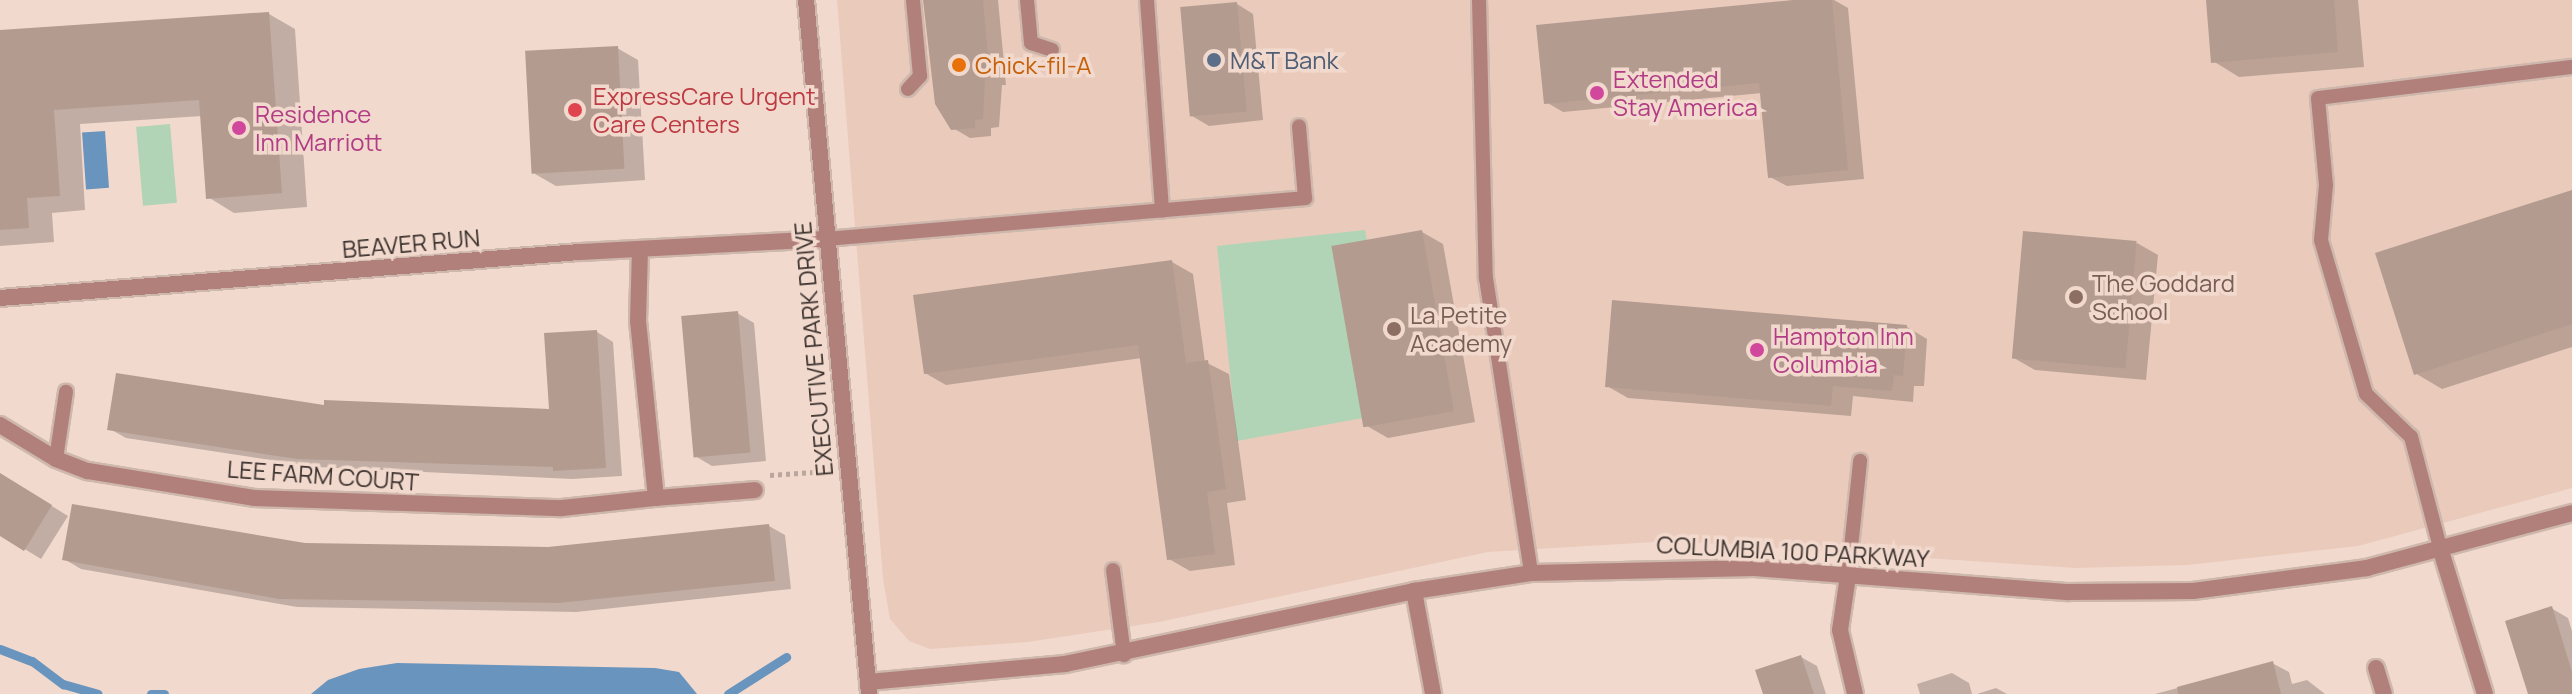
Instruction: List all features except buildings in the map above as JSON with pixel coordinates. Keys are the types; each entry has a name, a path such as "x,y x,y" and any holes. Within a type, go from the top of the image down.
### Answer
{"street":[{"name":"EXECUTIVE PARK DRIVE","path":"806,0 869,688"},
{"name":"BEAVER RUN","path":"0,298 827,239"},
{"path":"640,251 638,321 656,498"},
{"name":"LEE FARM COURT","path":"0,425 56,459 88,471 303,503 562,508 758,483"},
{"name":"COLUMBIA 100 PARKWAY","path":"869,688 1124,655 1414,591 1531,573 1673,566 2142,593 2312,578 2441,551 2572,513"},
{"path":"2441,551 2485,694"},
{"path":"1848,576 1840,630 1855,694"},
{"path":"1414,591 1433,694"},
{"path":"2376,668 2384,694"}],"lane":[{"path":"908,89 920,76 913,0"},
{"path":"1027,0 1031,43 1052,50"},
{"path":"1147,0 1162,210"},
{"path":"1479,0 1486,278 1531,573"},
{"path":"2441,551 2411,437 2366,394 2321,240 2326,185 2318,98 2572,67"},
{"path":"827,239 1305,198 1299,126"},
{"path":"56,459 66,392"},
{"path":"1848,576 1860,461"},
{"path":"1113,570 1124,655"}],"path":[{"path":"758,483 847,470"}],"shaded area":[{"path":"837,0 2572,0 2572,488 2358,546 2188,565 2076,568 1673,541 1488,552 1159,622 1028,642 930,649 909,641 890,619 883,579"}],"green space":[{"path":"170,124 177,203 143,206 136,127"},
{"path":"1365,230 1367,241 1332,248 1363,418 1237,441 1217,246"}],"water":[{"path":"105,131 109,188 86,189 82,133"},
{"path":"397,663 655,668 679,672 697,694 311,694 328,680 359,669"}],"waterway":[{"path":"0,649 32,661 63,684 98,694"},
{"path":"728,694 786,657"},
{"path":"151,694 164,694"}],"place":[{"name":"M&T Bank","path":"1214,60"},
{"name":"Chick-fil-A","path":"959,65"},
{"name":"Extended Stay America","path":"1597,93"},
{"name":"ExpressCare Urgent Care Centers","path":"575,110"},
{"name":"Residence Inn Marriott","path":"239,128"},
{"name":"The Goddard School","path":"2076,297"},
{"name":"La Petite Academy","path":"1394,329"},
{"name":"Hampton Inn Columbia","path":"1757,350"}]}
